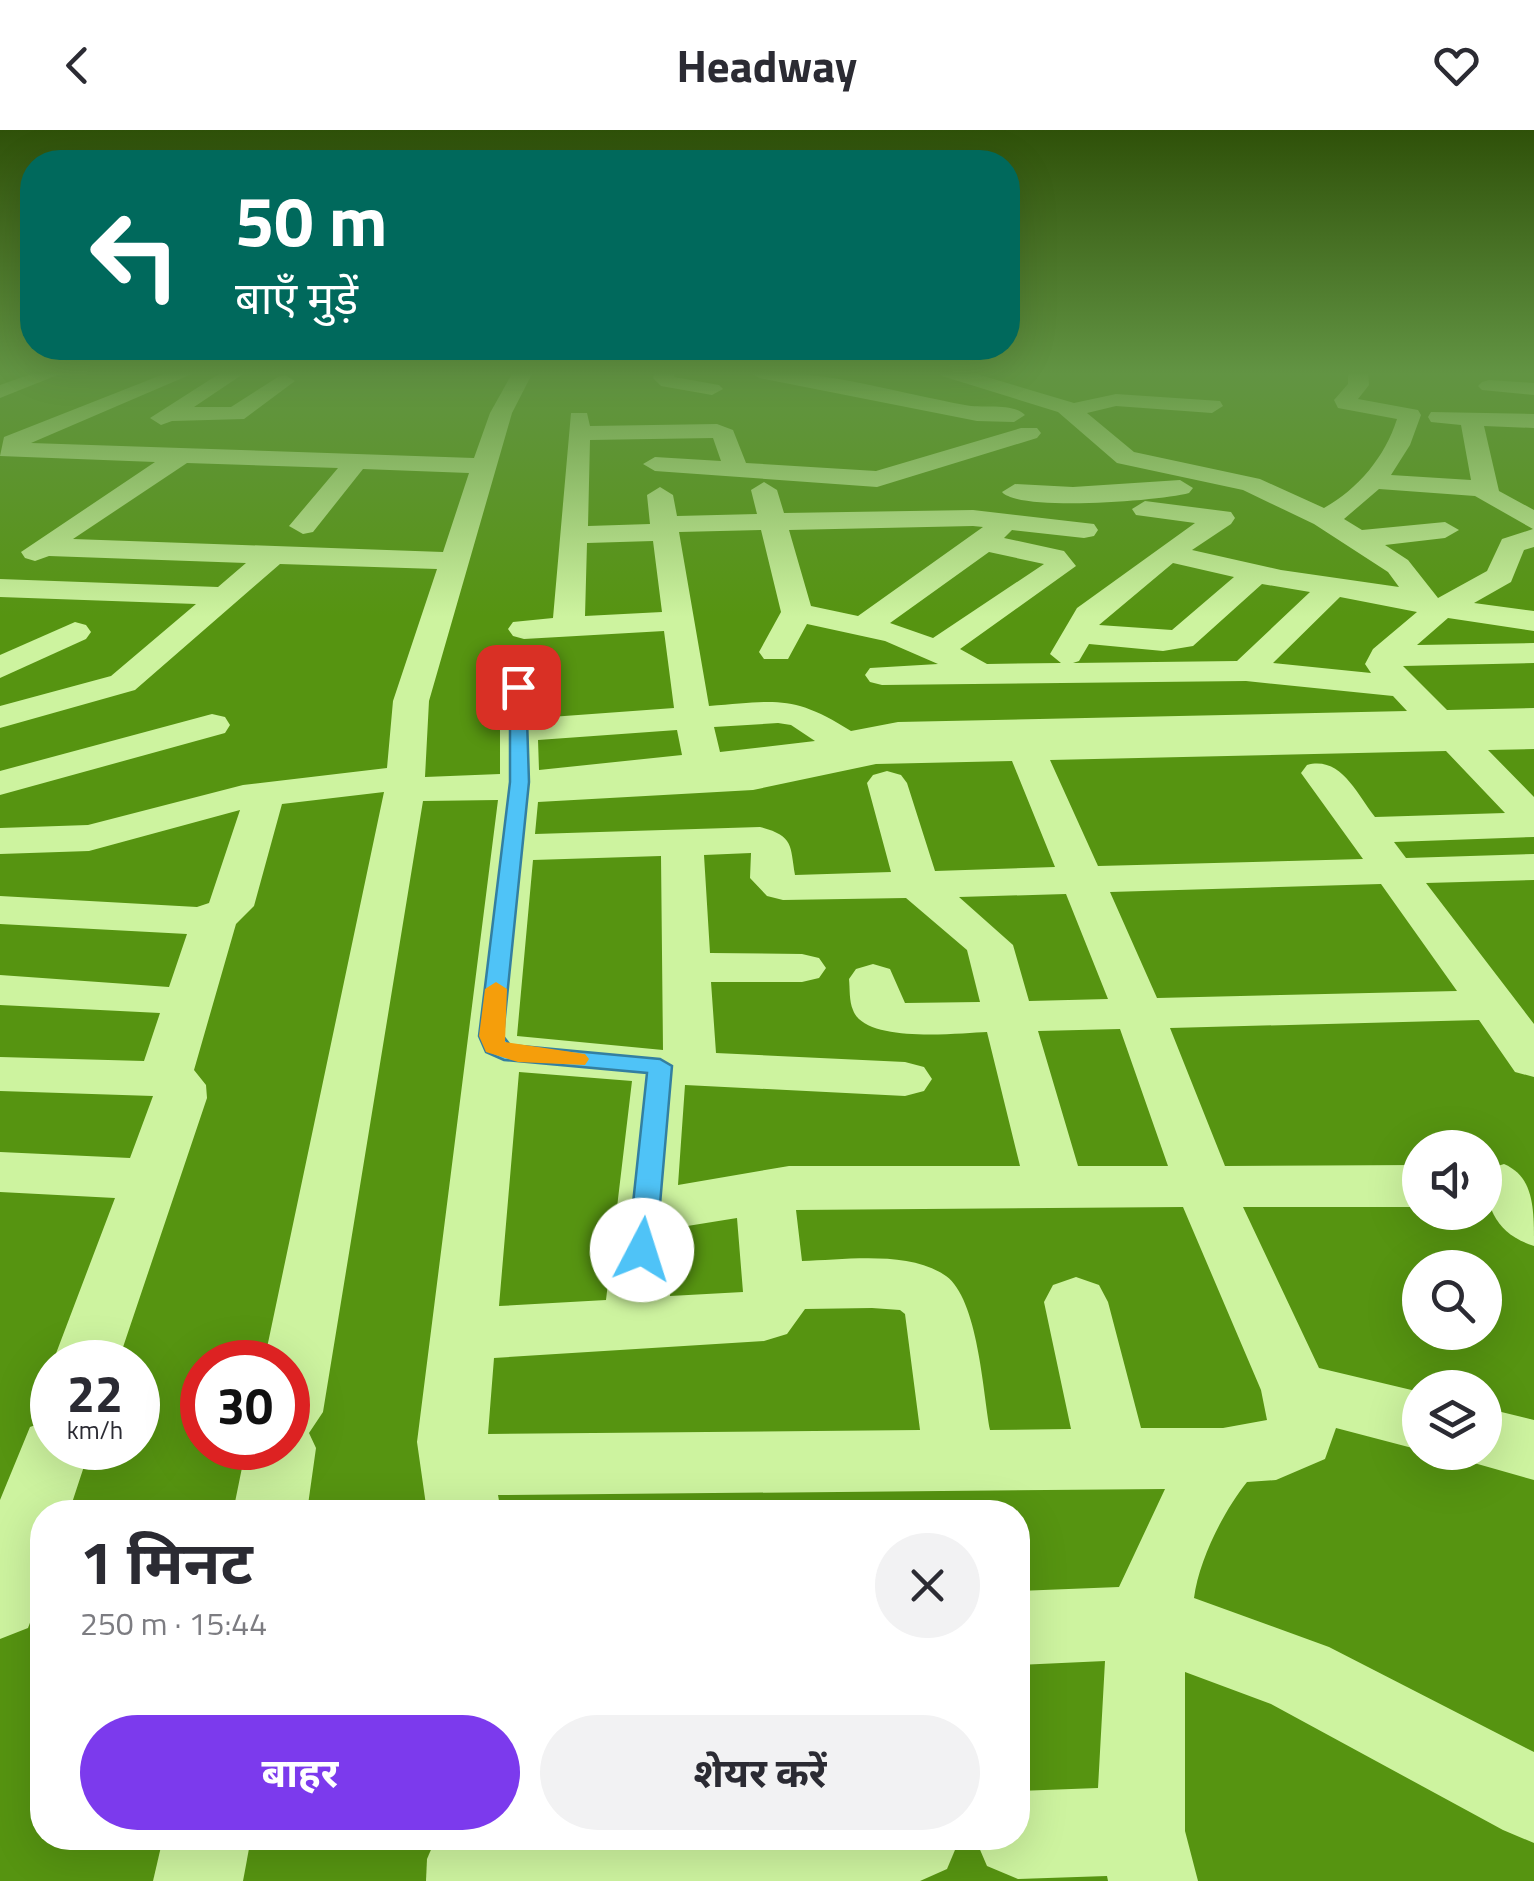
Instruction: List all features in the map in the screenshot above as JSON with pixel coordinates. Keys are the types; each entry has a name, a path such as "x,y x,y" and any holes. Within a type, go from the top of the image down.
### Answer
{"street":[{"path":"110,454 87,478 174,486"},
{"path":"156,454 281,458 374,469 466,504"},
{"path":"281,458 286,454"},
{"path":"352,454 374,469 466,504"},
{"path":"301,1340 405,784 411,701 466,504 488,454"},
{"path":"569,626 573,535 586,463 584,454"},
{"path":"706,774 649,454 732,458 802,472 870,479 1024,454"},
{"path":"731,454 732,458"},
{"path":"573,535 1004,506 1032,493 1072,454"},
{"path":"1118,454 1258,486 1324,518 1398,566 1434,607"},
{"path":"1324,518 1350,506 1394,454"},
{"path":"1477,454 1484,486 1491,498 1534,521"},
{"path":"4,571 135,484 189,455"},
{"path":"0,717 124,683 224,596 334,489 374,469"},
{"path":"898,473 951,488"},
{"path":"1032,493 1217,486 1231,480"},
{"path":"1370,481 1531,489"},
{"path":"762,484 797,612 776,652"},
{"path":"292,490 334,489"},
{"path":"287,535 466,504"},
{"path":"1004,506 1091,540 1163,557 1434,607 1534,621"},
{"path":"878,620 983,542 1004,506"},
{"path":"1039,722 1078,633 1095,608 1221,518 1145,509"},
{"path":"868,518 877,547"},
{"path":"156,551 192,522"},
{"path":"43,547 156,551 339,527"},
{"path":"1358,539 1445,530"},
{"path":"1392,671 1434,607 1489,583 1503,572 1512,545 1534,537"},
{"path":"935,651 1062,563 1054,557 983,542"},
{"path":"4,571 224,596"},
{"path":"1078,633 1163,641 1181,639 1255,574"},
{"path":"1489,583 1534,586"},
{"path":"1246,671 1333,587"},
{"path":"797,612 975,624"},
{"path":"518,687 520,730 511,787 512,848 452,1442 460,1489 960,1460 1223,1458 1248,1451 1276,1450 1300,1438 1302,1421 1295,1390 1205,1188 1140,1015 1083,880 1039,722 991,674 935,651 878,620"},
{"path":"878,620 885,689 991,674"},
{"path":"524,629 678,621"},
{"path":"0,668 75,632"},
{"path":"706,774 815,752 1039,722 1246,671 1392,671 1534,653"},
{"path":"1392,671 1534,822"},
{"path":"520,730 789,713 802,716 847,750"},
{"path":"1444,730 1534,719"},
{"path":"1039,722 1321,773 1482,769"},
{"path":"0,841 89,838 210,804 264,794 405,784 511,787 795,772 829,782 887,783 1039,722 1444,730 1534,738"},
{"path":"0,783 212,725"},
{"path":"795,772 847,750"},
{"path":"1321,773 1534,1060"},
{"path":"887,783 917,885 989,946 1055,1188"},
{"path":"0,910 199,921 215,918 231,906 264,794"},
{"path":"1364,830 1534,822"},
{"path":"512,848 746,840 768,843 772,848 772,878 783,887 1534,868"},
{"path":"635,1326 646,1211 675,1068 686,966 682,842"},
{"path":"165,1079 215,918"},
{"path":"686,966 802,968"},
{"path":"873,979 874,1002 886,1017 1008,1018 1493,1005"},
{"path":"0,990 156,998"},
{"path":"494,1046 518,1054 675,1068 904,1079"},
{"path":"0,1074 165,1079 179,1085 180,1098 93,1340"},
{"path":"0,1172 151,1179"},
{"path":"646,1211 789,1187 1402,1186"},
{"path":"463,1334 764,1316 773,1310 766,1210 774,1192"},
{"path":"774,1286 896,1286 918,1289 929,1298 936,1308 960,1460"},
{"path":"1076,1302 1113,1459"},
{"path":"1295,1390 1402,1417"},
{"path":"1502,1442 1534,1450"},
{"path":"1030,1836 1147,1856 1144,1668 1158,1580 1207,1478 1223,1458"},
{"path":"39,1500 48,1470"},
{"path":"272,1500 277,1470"},
{"path":"11,1593 30,1530"},
{"path":"1030,1628 1151,1626 1221,1644 1275,1663 1534,1799"},
{"path":"198,1881 205,1850"},
{"path":"472,1859 742,1862 829,1850"}],"slow traffic":[{"path":"496,989 491,1036 494,1046 504,1052 577,1059"}],"route":[{"path":"518,687 520,782 491,1036 494,1046 504,1052 660,1066 642,1250"}]}
